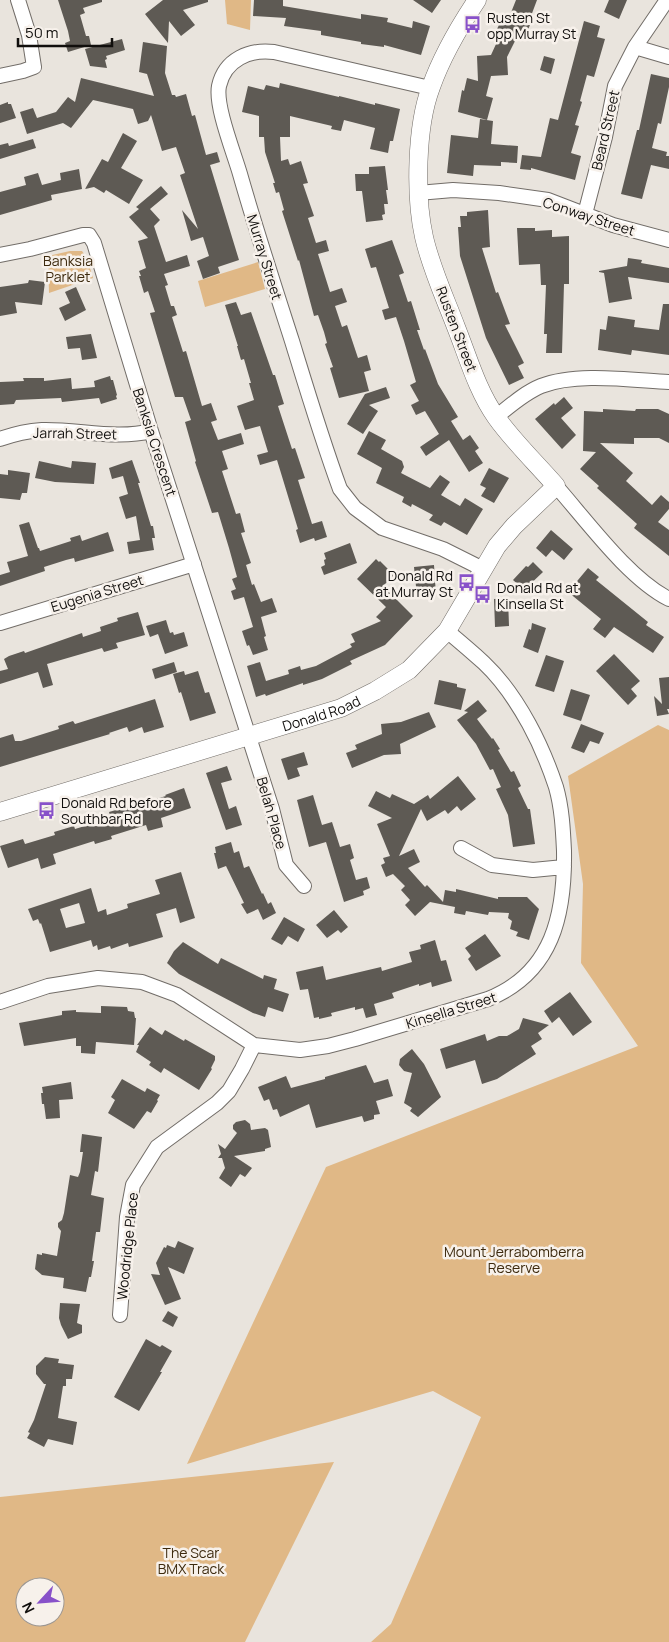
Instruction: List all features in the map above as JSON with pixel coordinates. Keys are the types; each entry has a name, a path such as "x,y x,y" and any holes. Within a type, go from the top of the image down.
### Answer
{"street":[{"path":"0,76 34,67 30,40 18,0"},
{"name":"Rusten Street","path":"476,0 456,32 430,88 421,128 418,193 424,237 440,287 471,369 496,416 620,559 658,593 669,599"},
{"name":"Beard Street","path":"585,214 605,137 614,86 635,47 667,0"},
{"path":"635,47 669,57"},
{"name":"Murray Street","path":"430,88 274,52 259,51 243,55 231,65 221,81 218,93 221,110 250,210 340,489 355,508 382,528 443,549 483,568"},
{"name":"Conway Street","path":"418,193 453,190 499,193 548,200 613,225 669,240"},
{"name":"Banksia Crescent","path":"0,255 89,235 98,256 151,431 248,736"},
{"path":"496,416 541,386 568,379 587,378 669,382"},
{"name":"Jarrah Street","path":"0,438 18,433 42,430 131,434 151,431"},
{"name":"Donald Road","path":"0,812 342,708 375,691 409,670 447,630 497,546 514,526 556,486"},
{"name":"Eugenia Street","path":"0,623 194,564"},
{"name":"Kinsella Street","path":"0,1002 48,986 98,978 142,982 177,995 254,1045 300,1050 328,1046 488,999 505,992 530,973 545,953 557,925 563,896 563,825 557,789 541,747 516,702 486,664 447,630"},
{"name":"Belah Place","path":"248,736 272,809 286,865 304,886"},
{"path":"461,848 492,865 533,870 564,867"},
{"name":"Woodridge Place","path":"120,1315 127,1217 134,1185 157,1147 217,1103 228,1091 254,1045"}],"green space":[{"path":"225,0 251,0 250,30 227,24"},
{"name":"Banksia Parklet","path":"70,251 82,251 87,258 93,278 49,293 48,256"},
{"path":"258,262 265,289 205,307 198,281"},
{"name":"Mount Jerrabomberra Reserve","path":"658,725 669,730 669,1642 371,1642 391,1624 481,1417 433,1391 187,1464 326,1167 638,1046 581,963 583,884 568,776"},
{"name":"The Scar BMX Track","path":"334,1462 245,1642 0,1642 0,1497"}],"building":[{"path":"58,0 102,0 102,2 83,8 85,13 80,15 86,36 89,36 91,45 68,52 65,43 70,41"},
{"path":"163,0 208,0 208,2 183,10 195,25 181,36 169,21 168,43 145,14"},
{"path":"254,0 283,0 283,6 361,19 361,14 388,18 387,22 412,28 413,21 430,26 421,55 384,45 384,47 361,44 361,42 321,35 321,31 284,26 286,18 253,16"},
{"path":"413,0 441,0 432,13"},
{"path":"516,0 537,0 525,36 519,33 507,57 508,75 491,76 486,96 493,98 487,120 458,112 462,90 464,91 467,78 478,81 477,56 491,55 502,31 497,29 505,13 510,15"},
{"path":"609,0 627,0 619,19 604,12"},
{"path":"584,21 600,26 597,37 605,39 594,77 587,75 580,101 582,102 575,125 579,126 571,153 581,156 575,180 531,168 531,170 520,169 522,155 541,157 550,118 558,120"},
{"path":"122,39 125,50 106,56 107,68 90,66 85,49"},
{"path":"143,42 167,46 165,73 172,95 176,97 186,94 192,116 195,115 206,155 217,152 220,162 210,165 239,260 218,267 220,273 203,279 197,261 209,256 203,237 191,241 182,210 198,229 180,175 185,173 176,147 162,151 151,115 148,121 138,124 133,109 93,100 71,128 63,123 27,134 20,112 33,108 37,118 56,112 68,97 75,102 81,78 154,96 147,74 139,72"},
{"path":"544,56 555,59 551,74 540,70"},
{"path":"651,74 669,78 669,87 661,124 658,123 652,148 667,152 666,156 669,156 669,169 651,165 642,199 621,194 637,130 639,130"},
{"path":"280,83 400,109 393,141 390,141 388,153 370,149 375,128 344,120 341,131 331,129 332,126 290,116 290,137 280,137 281,161 288,159 290,165 301,161 308,183 303,184 314,216 308,218 316,243 326,240 329,251 318,254 330,292 342,288 347,302 335,306 342,327 347,325 358,358 367,355 371,370 364,372 369,391 339,398 330,368 333,367 325,344 327,343 324,332 318,315 314,316 299,260 282,211 284,210 279,192 276,193 273,183 275,183 265,152 264,137 259,137 259,116 242,112 248,86 264,90 266,85 279,88"},
{"path":"8,102 8,104 11,104 16,118 0,123 0,105"},
{"path":"480,119 493,121 491,144 518,146 517,163 501,162 501,166 474,165 473,176 447,173 451,135 478,138"},
{"path":"123,133 137,141 121,168 143,180 129,204 106,190 104,193 94,187 85,189 102,159 108,162"},
{"path":"33,139 36,148 0,159 0,145 8,143 9,146"},
{"path":"385,166 388,204 384,204 385,214 382,215 383,220 366,222 362,191 356,191 355,174 369,174 369,167"},
{"path":"79,169 82,189 51,195 52,200 0,215 0,192 26,185 24,177 38,173 42,185 61,180 60,173"},
{"path":"161,186 168,194 150,209 160,220 154,226 166,262 187,255 190,266 164,274 168,285 165,286 171,306 174,306 177,315 172,317 183,352 186,351 202,406 211,403 217,420 211,422 218,440 241,433 244,444 222,451 228,469 222,471 236,514 240,513 245,532 241,533 251,563 246,565 252,585 254,584 261,602 272,598 277,612 261,617 268,650 253,655 249,645 247,646 242,631 253,627 244,597 234,600 231,591 236,589 232,579 237,577 218,512 212,513 195,462 185,422 191,420 183,397 175,397 150,313 155,312 148,291 144,293 139,276 141,276 139,271 146,268 138,241 148,238 129,217 139,209 136,207"},
{"path":"488,210 490,247 482,248 496,293 498,292 510,324 505,325 524,363 518,366 524,378 509,385 486,338 460,256 458,227 461,227 460,216 467,216 467,212"},
{"path":"517,228 535,228 535,231 552,230 552,237 569,236 569,284 564,284 562,353 546,353 547,334 544,334 546,285 541,285 540,264 519,265"},
{"path":"392,240 404,273 399,275 408,302 411,301 420,330 417,330 424,350 438,384 458,417 451,421 463,440 470,435 479,448 475,451 483,463 469,472 449,440 426,456 420,447 439,434 425,411 416,415 411,405 419,401 410,385 416,382 404,341 396,317 385,320 382,310 389,308 376,267 371,268 365,249"},
{"path":"628,258 642,260 641,263 669,268 669,283 628,277 632,299 609,303 604,273 599,271 627,266"},
{"path":"29,280 45,282 42,305 15,302 17,313 0,316 0,287 28,283"},
{"path":"76,287 86,310 65,321 59,308 70,303 65,292"},
{"path":"236,302 241,315 251,312 284,404 278,406 292,449 295,448 305,478 298,480 312,524 322,521 327,537 315,541 314,538 300,543 296,530 298,529 277,460 260,465 257,455 268,452 260,426 245,430 237,406 254,400 244,359 241,360 225,305"},
{"path":"663,304 669,304 669,355 632,350 631,355 598,350 600,329 606,330 608,316 635,320 634,327 659,330"},
{"path":"91,334 97,358 82,360 80,348 68,349 66,337"},
{"path":"110,376 111,380 113,380 117,399 101,404 99,398 62,402 61,398 16,400 14,404 0,405 0,382 24,381 23,378 44,378 44,381 71,378 72,389 95,387 94,381"},
{"path":"386,387 390,398 369,405 378,411 363,434 347,424 365,394"},
{"path":"564,397 573,408 561,418 576,435 562,449 535,419"},
{"path":"603,409 635,411 636,409 658,409 669,414 669,443 659,438 634,438 634,444 600,443 633,473 626,481 652,505 661,495 669,502 669,509 658,522 669,530 669,556 634,528 637,524 597,488 599,486 580,469 596,452 583,451 584,411 603,412"},
{"path":"369,431 386,440 381,449 402,461 404,467 401,473 430,488 440,475 450,482 441,495 460,506 465,498 483,509 467,535 444,522 441,526 429,520 433,515 412,504 411,507 402,502 404,497 376,483 382,468 357,454"},
{"path":"132,460 155,538 152,538 154,550 129,554 127,542 140,540 136,516 126,519 119,497 128,494 123,476 112,479 109,468"},
{"path":"39,461 71,468 72,461 96,463 94,484 55,482 35,478"},
{"path":"489,468 509,478 494,503 481,496 486,488 480,485"},
{"path":"8,470 30,473 27,493 22,493 20,500 0,498 0,474 8,475"},
{"path":"29,522 40,551 71,541 70,538 80,535 82,541 108,532 114,551 75,562 74,558 66,560 44,567 45,571 0,586 0,575 10,572 7,562 28,556 19,525"},
{"path":"551,530 573,549 564,560 552,550 546,557 536,548"},
{"path":"350,543 357,563 324,575 321,567 325,565 324,553"},
{"path":"376,559 394,575 383,586 413,616 385,645 350,661 352,664 322,679 303,685 303,683 266,696 265,694 256,697 247,666 260,662 266,681 289,674 288,670 300,666 301,670 316,666 352,647 350,644 355,642 351,634 381,621 376,617 386,607 357,579"},
{"path":"533,562 543,572 524,590 513,580 526,566 528,567"},
{"path":"434,565 436,595 417,596 414,567"},
{"path":"588,568 599,577 596,580 648,622 646,625 664,637 653,653 614,627 605,638 593,629 601,619 568,592"},
{"path":"508,598 509,626 495,627 494,599"},
{"path":"138,612 145,635 116,643 118,648 104,652 102,648 47,664 53,685 43,688 38,672 0,684 0,671 8,669 4,659 9,656 24,651 25,653 82,633 83,637 101,631 100,627 118,621 117,618"},
{"path":"166,620 170,633 173,632 174,635 184,632 188,646 165,654 158,634 150,637 146,626"},
{"path":"532,623 546,628 538,653 523,647 529,629 531,630"},
{"path":"614,654 640,681 631,689 637,696 628,705 596,671"},
{"path":"546,655 564,661 554,692 535,686"},
{"path":"174,662 177,672 155,679 152,669"},
{"path":"184,671 185,675 198,671 205,693 209,692 216,713 190,721 173,674"},
{"path":"669,677 669,709 667,709 669,714 657,716 654,696 662,704 659,678"},
{"path":"439,680 457,684 457,687 466,689 461,710 434,704"},
{"path":"571,689 590,695 581,721 563,715"},
{"path":"155,699 164,727 144,733 142,727 129,732 127,727 110,734 0,767 0,738 13,734 15,741 21,741 59,729 58,726 73,721 75,724"},
{"path":"478,700 487,711 477,719 493,738 500,749 498,750 511,772 514,771 521,786 518,788 528,809 530,809 535,844 513,847 508,815 496,789 501,787 493,769 490,770 476,744 457,720 468,712 464,711"},
{"path":"429,712 436,727 400,744 401,754 384,755 352,768 346,753 357,749 355,745 382,734 381,724 401,722"},
{"path":"581,724 604,733 599,744 590,741 584,753 571,748"},
{"path":"304,752 308,765 297,768 300,776 288,780 281,759"},
{"path":"227,766 232,780 221,783 229,809 236,806 242,825 226,830 206,773"},
{"path":"458,776 476,799 461,811 457,806 448,814 445,810 427,821 421,809 399,856 414,849 420,862 408,868 425,887 427,885 443,902 445,890 456,892 456,889 498,899 498,897 527,897 539,909 529,940 516,936 518,932 510,929 512,921 508,918 509,913 489,912 488,915 466,911 465,915 454,913 455,907 430,902 415,916 405,905 410,900 401,890 405,886 393,874 386,877 381,865 385,863 383,858 390,856 377,824 392,818 368,806 376,791 390,798 392,794 414,804 428,795 430,799"},
{"path":"184,788 191,808 161,818 163,827 148,831 146,825 111,836 112,839 95,844 94,841 53,854 56,864 41,869 38,858 8,868 0,846 23,839 25,844 55,835 54,832 74,826 75,829 111,818 109,812 166,796"},
{"path":"313,795 322,825 332,822 340,847 350,844 354,858 350,860 356,880 367,877 370,888 363,891 364,895 344,902 326,842 309,847 297,800"},
{"path":"231,842 234,853 239,851 244,868 249,866 262,894 268,904 271,902 276,913 263,920 258,909 247,914 241,904 244,903 226,866 218,869 214,853 216,853 215,847"},
{"path":"181,872 195,918 180,923 176,908 156,914 163,937 129,947 128,943 111,949 110,946 98,950 97,945 93,947 91,940 50,952 41,923 38,919 33,921 28,909 91,888 98,912 106,909 107,915 128,908 127,904 160,894 155,880","holes":["79,903 85,923 66,928 60,909"]},
{"path":"334,910 348,927 341,933 338,930 327,938 316,925"},
{"path":"284,917 305,929 298,942 288,936 282,945 271,939"},
{"path":"485,934 501,956 476,971 468,959 471,956 465,948"},
{"path":"435,940 441,961 446,960 452,981 432,987 431,982 419,986 419,984 392,993 394,998 374,1004 377,1015 366,1018 363,1008 355,1010 355,1007 331,1013 332,1016 319,1019 319,1017 314,1018 308,989 300,990 296,972 323,966 326,980 381,967 382,971 412,962 409,952 421,949 420,945"},
{"path":"183,942 218,964 221,958 263,979 264,975 277,979 274,989 289,994 283,1012 268,1007 265,1017 253,1013 179,974 167,963 174,951"},
{"path":"570,992 592,1022 573,1036 559,1017 552,1023 544,1011"},
{"path":"101,1006 127,1007 128,1011 134,1012 136,1018 134,1045 96,1042 95,1054 81,1053 81,1046 76,1046 76,1038 24,1046 19,1023 62,1015 62,1011 76,1010 76,1012 101,1013"},
{"path":"523,1018 549,1025 538,1033 542,1039 531,1046 536,1054 497,1079 482,1084 475,1060 446,1069 440,1049 485,1034 487,1041 499,1036 507,1036 519,1029"},
{"path":"150,1027 162,1035 165,1030 215,1056 212,1069 199,1090 164,1068 161,1073 149,1065 151,1062 136,1052 139,1045 137,1045"},
{"path":"412,1049 424,1064 441,1097 418,1117 410,1111 412,1108 404,1103 412,1073 404,1071 399,1065 400,1059"},
{"path":"366,1065 374,1083 388,1079 393,1096 376,1101 380,1114 374,1115 374,1119 364,1122 362,1116 316,1128 309,1104 280,1117 277,1109 273,1110 269,1099 264,1101 258,1087 286,1076 291,1088"},
{"path":"122,1079 145,1092 147,1088 160,1095 151,1113 147,1111 134,1129 108,1113 115,1100 111,1097"},
{"path":"71,1082 73,1099 59,1100 60,1118 46,1119 44,1104 42,1104 42,1087"},
{"path":"245,1120 250,1124 251,1130 265,1128 268,1130 271,1147 265,1149 265,1151 234,1156 252,1168 245,1177 240,1174 231,1187 219,1178 225,1168 222,1158 218,1158 221,1154 218,1144 225,1149 237,1133 233,1129 233,1125 236,1122"},
{"path":"82,1134 102,1137 98,1172 95,1171 91,1195 104,1198 100,1232 96,1232 92,1261 94,1261 86,1292 63,1288 64,1278 42,1275 35,1269 37,1254 57,1256 61,1231 58,1223 62,1220 64,1213 70,1175 78,1177 80,1172 83,1152 80,1152"},
{"path":"178,1241 194,1248 184,1274 168,1267 181,1299 165,1305 151,1274 160,1275 156,1263 164,1247 166,1248 167,1245 175,1248"},
{"path":"60,1303 80,1304 77,1323 82,1325 82,1333 68,1339 59,1318"},
{"path":"168,1311 178,1317 173,1327 162,1321"},
{"path":"146,1339 172,1351 139,1411 114,1397"},
{"path":"45,1357 59,1359 58,1363 74,1365 72,1379 66,1379 66,1386 63,1386 58,1418 77,1422 73,1445 48,1439 44,1447 27,1438 46,1384 36,1374 36,1366"}],"place":[{"name":"Rusten St opp Murray St","path":"473,25"},
{"name":"Donald Rd at Murray St","path":"467,583"},
{"name":"Donald Rd at Kinsella St","path":"483,595"},
{"name":"Donald Rd before Southbar Rd","path":"47,810"}]}
